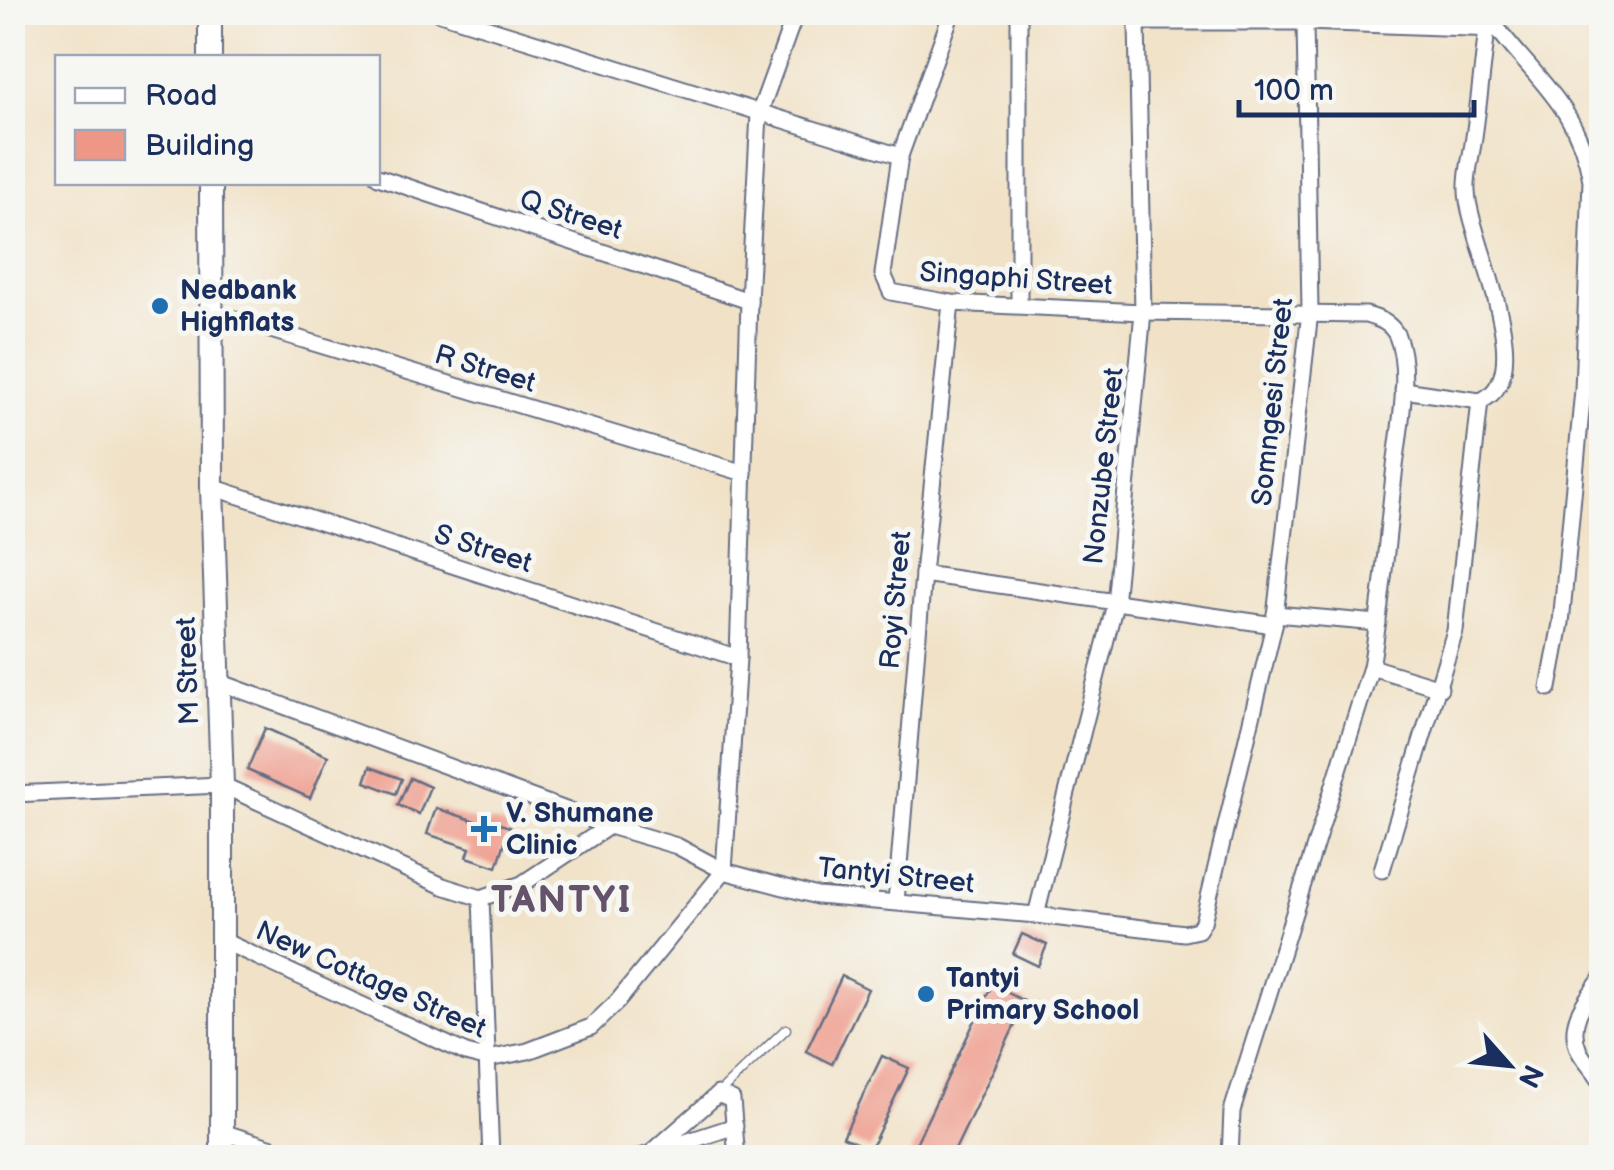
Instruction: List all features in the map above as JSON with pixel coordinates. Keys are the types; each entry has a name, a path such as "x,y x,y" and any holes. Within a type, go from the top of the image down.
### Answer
{"street":[{"path":"210,12 210,55"},
{"path":"437,12 900,156"},
{"path":"724,871 738,658 759,114 796,12"},
{"name":"Singaphi Street","path":"952,12 900,156 883,274 886,285 896,295 950,303 1143,312 1366,315 1384,321 1395,331 1399,344 1403,390 1371,668 1232,1111 1230,1158"},
{"path":"1019,12 1019,305"},
{"path":"1135,17 1489,23 1566,109 1586,154 1590,180 1582,390 1561,623 1549,688"},
{"name":"Nonzube Street","path":"1036,915 1115,604 1143,312 1135,17"},
{"name":"Somngesi Street","path":"1184,933 1198,930 1203,922 1274,619 1310,312 1308,17"},
{"path":"1403,390 1480,401 1496,388 1506,356 1498,308 1473,228 1467,192 1489,23"},
{"name":"Q Street","path":"380,178 749,301"},
{"name":"M Street","path":"211,185 212,487 222,785 222,1158"},
{"name":"Royi Street","path":"896,902 950,303"},
{"name":"R Street","path":"211,312 744,473"},
{"path":"1382,870 1440,688 1461,597 1480,401"},
{"name":"S Street","path":"212,487 738,658"},
{"path":"923,574 1115,604 1274,619 1378,623"},
{"path":"1371,668 1440,688"},
{"name":"Tantyi Street","path":"219,682 608,826 678,846 724,871 817,896 1036,915 1184,933"},
{"path":"12,794 222,785 443,886 481,898 522,884 608,826"},
{"name":"New Cottage Street","path":"220,940 466,1053 488,1059 528,1051 592,1027 618,1001 724,871"},
{"path":"481,898 491,1158"},
{"path":"1600,1075 1580,1052 1574,1032 1580,1010 1602,978"},
{"path":"644,1156 718,1094 732,1100 738,1158"},
{"path":"644,1156 735,1126"},
{"path":"222,1132 304,1158"}],"lane":[{"path":"718,1094 786,1030"}],"building":[{"path":"265,728 328,756 310,798 247,770"},
{"path":"370,767 402,779 396,794 365,782"},
{"path":"410,778 430,787 419,814 398,805"},
{"path":"436,808 487,825 490,821 510,827 497,867 467,857 470,848 427,834"},
{"path":"1022,934 1047,945 1038,966 1013,954"},
{"path":"842,976 868,989 832,1064 806,1051"},
{"path":"992,985 1026,1002 951,1158 909,1158"},
{"path":"882,1056 909,1068 870,1150 843,1137"}],"place":[{"name":"Nedbank Highflats","path":"160,306"},
{"name":"V. Shumane Clinic","path":"484,829"},
{"name":"Tantyi Primary School","path":"926,994"}],"district":[{"name":"TANTYI","path":"562,900"}]}
